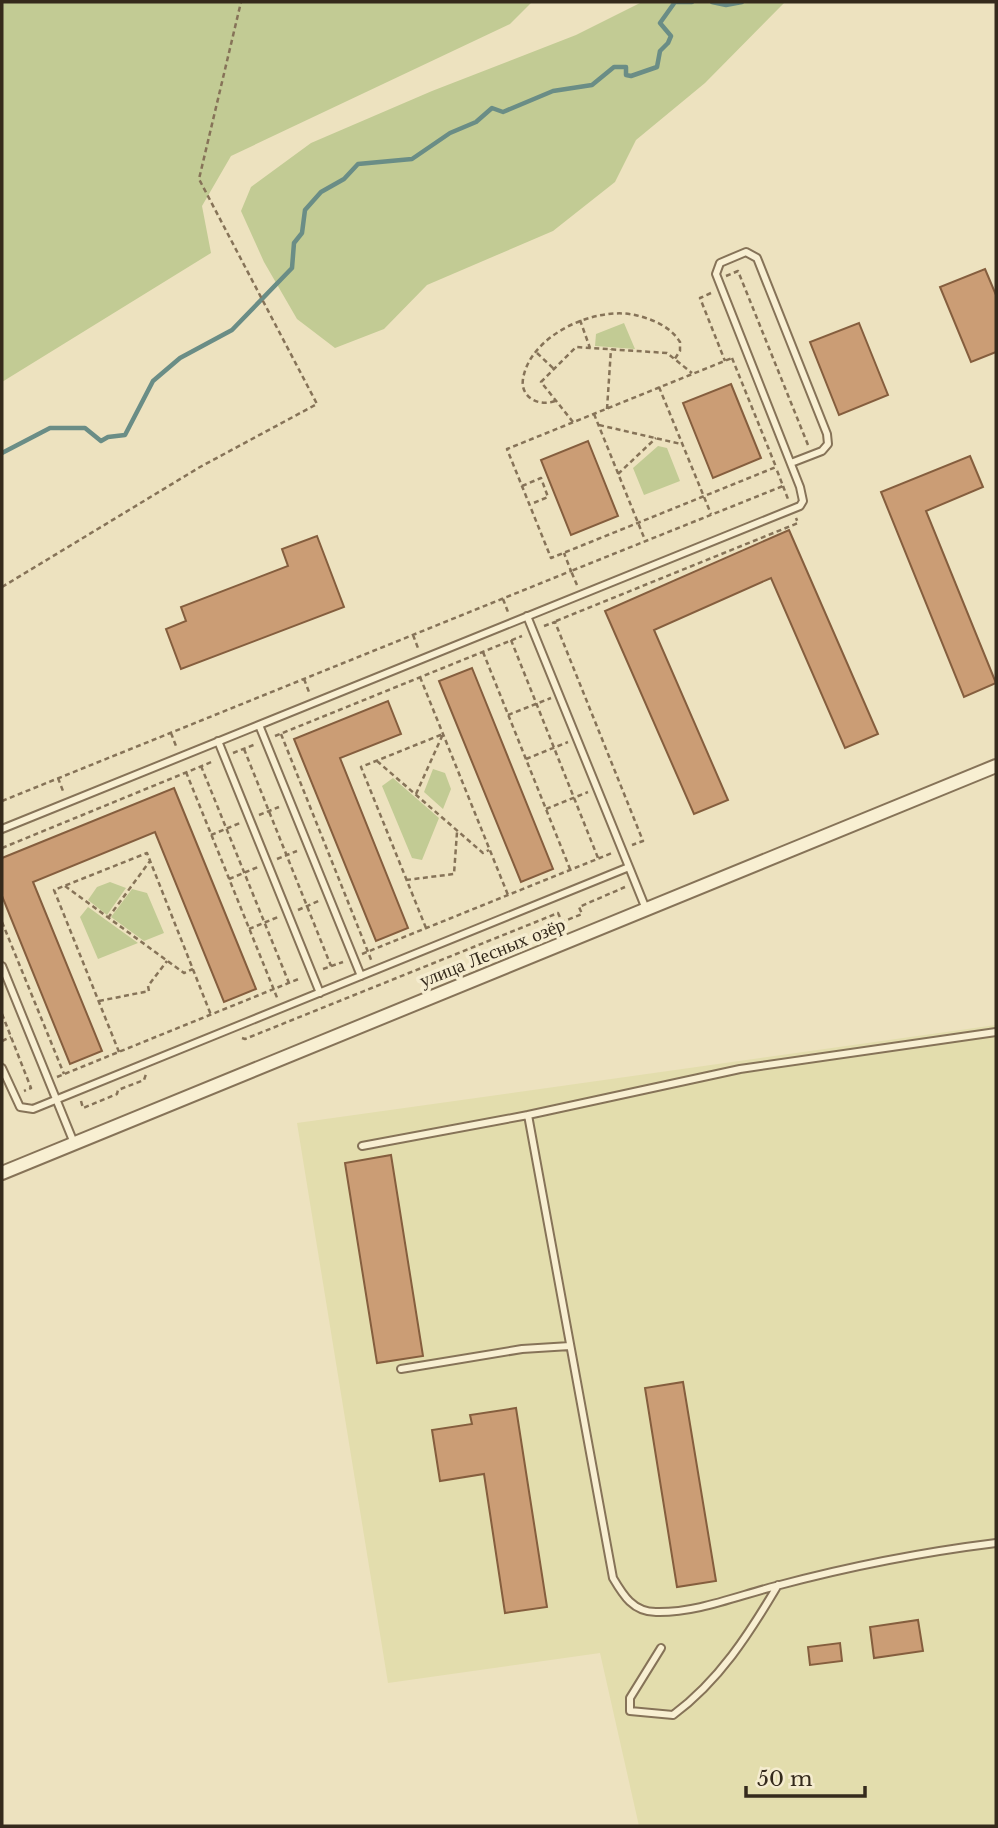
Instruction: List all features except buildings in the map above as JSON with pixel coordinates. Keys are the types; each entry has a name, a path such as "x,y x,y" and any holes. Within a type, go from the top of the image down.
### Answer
{"street":[{"name":"улица Лесных озёр","path":"2,1173 996,766"}],"lane":[{"path":"2,829 800,506 802,494 791,463 716,274 720,262 747,252 757,258 827,434 828,444 821,451 791,463"},
{"path":"527,616 646,909"},
{"path":"259,725 361,976"},
{"path":"218,741 320,993"},
{"path":"2,1068 20,1107 26,1109 56,1100 629,867"},
{"path":"2,966 74,1143"},
{"path":"362,1146 528,1115 740,1069 996,1032"},
{"path":"528,1115 613,1578 628,1602 654,1612 710,1605 778,1585 910,1557 996,1543"},
{"path":"401,1369 522,1349 570,1346"},
{"path":"662,1648 630,1698 630,1711 673,1715 690,1702 742,1646 778,1585"}],"path":[{"path":"2,587 200,467 317,404 199,179 241,2"},
{"path":"555,401 547,404 535,402 524,388 523,377 537,353 556,334 580,320 617,313 641,316 663,325 680,342 680,351 674,360"},
{"path":"580,320 590,348"},
{"path":"573,422 541,382 576,347 667,353 692,374"},
{"path":"607,409 611,349"},
{"path":"537,353 554,369"},
{"path":"2,801 783,485 776,467 732,358 507,449 551,558 776,467"},
{"path":"659,387 711,515"},
{"path":"594,414 646,541"},
{"path":"599,425 683,444"},
{"path":"618,474 656,438"},
{"path":"522,486 541,478 548,497 530,505"},
{"path":"564,553 581,595"},
{"path":"13,1095 643,841 555,622 533,631"},
{"path":"511,640 598,858"},
{"path":"483,652 570,870"},
{"path":"421,677 508,895"},
{"path":"508,715 581,686"},
{"path":"526,759 598,730"},
{"path":"281,734 381,985"},
{"path":"426,928 361,767 443,734"},
{"path":"416,794 443,734"},
{"path":"244,749 331,966"},
{"path":"377,761 483,853 490,850"},
{"path":"201,766 289,983"},
{"path":"186,772 287,1022"},
{"path":"546,809 618,780"},
{"path":"406,880 454,874 457,831"},
{"path":"119,1052 54,890 147,853 211,1015"},
{"path":"238,1036 245,1039 558,913 562,922 582,914 579,907 625,889 611,853"},
{"path":"108,918 150,861"},
{"path":"65,886 184,973 193,969"},
{"path":"2,922 64,1074"},
{"path":"99,1001 149,991 148,986 167,961"},
{"path":"2,1014 31,1088"},
{"path":"2,1041 11,1037"},
{"path":"69,1072 83,1108 144,1080 147,1072"}],"shaded area":[{"path":"996,1025 996,1826 639,1826 600,1653 388,1683 297,1123"}],"green space":[{"path":"2,2 532,2 510,24 231,156 202,206 211,253 2,382"},
{"path":"642,2 785,2 705,83 636,140 615,182 553,231 427,285 384,329 335,348 297,319 264,262 241,211 251,187 311,143 432,91 576,35"},
{"path":"624,323 635,349 595,346 596,334"},
{"path":"658,446 667,448 680,481 644,495 633,468"},
{"path":"433,769 445,773 451,789 443,809 424,792"},
{"path":"393,778 439,818 422,860 412,858 382,786"},
{"path":"110,882 126,888 107,915 88,900 97,887"},
{"path":"132,889 147,893 164,933 144,941 111,917"},
{"path":"88,907 138,943 98,959 80,917"}],"waterway":[{"path":"2,453 50,428 85,428 101,441 108,437 125,435 153,381 180,358 232,330 292,268 294,243 302,233 305,210 321,192 344,179 358,164 412,159 450,133 476,122 492,108 503,112 553,91 592,85 614,67 626,67 626,75 631,76 657,67 660,51 671,36 660,23 675,2 692,2"},
{"path":"712,2 726,5 742,2"}]}
